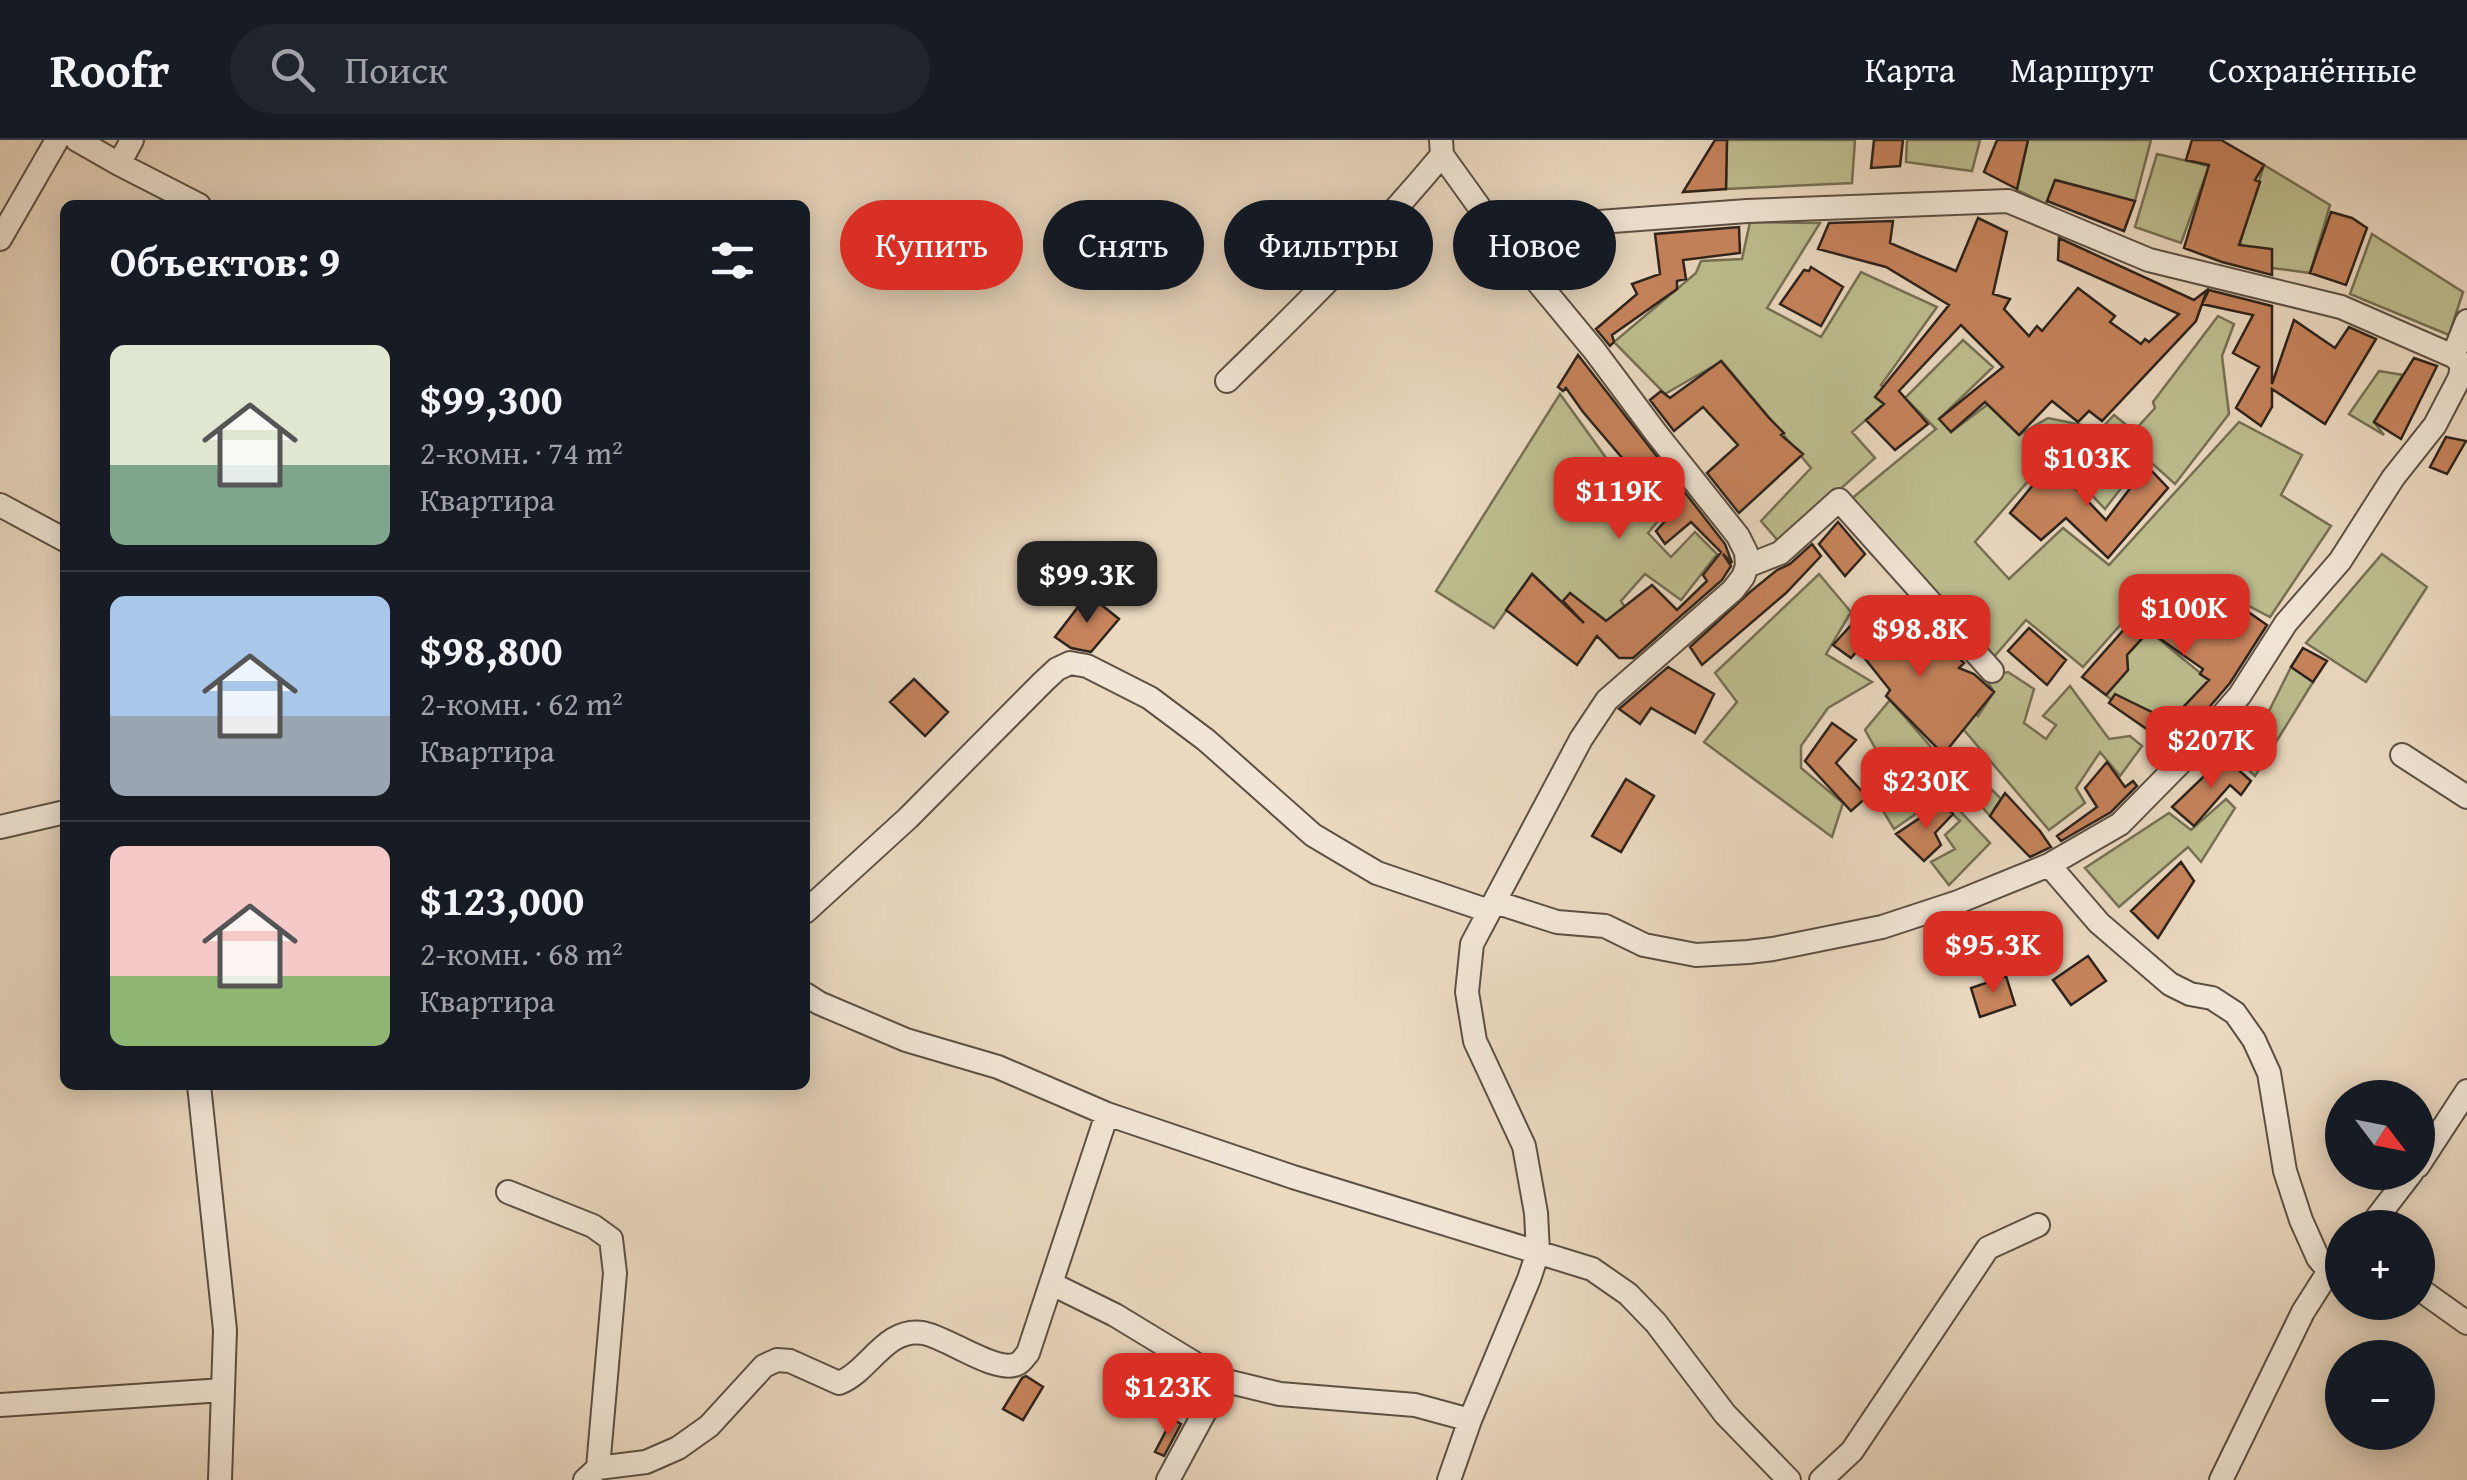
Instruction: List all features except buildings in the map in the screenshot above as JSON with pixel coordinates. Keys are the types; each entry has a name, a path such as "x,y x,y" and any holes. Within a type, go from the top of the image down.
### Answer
{"street":[{"path":"0,240 57,140"},
{"path":"76,140 189,200"},
{"path":"119,164 132,140"},
{"path":"1228,382 1399,207 1441,147 1476,200"},
{"path":"810,907 908,818 1043,682 1070,663 1086,666 1150,698 1206,740 1313,836 1378,873 1557,922 1605,926 1644,946 1696,955 1774,949 1882,928 2049,865 2120,824 2240,695 2286,623 2340,561 2394,478 2435,425 2460,377 2462,339 2149,260 2008,202 1747,211 1616,220"},
{"path":"1449,1480 1538,1252 1536,1213 1524,1146 1475,1041 1467,992 1472,944 1581,740 1608,700 1732,590 1747,566 1746,552 1738,536 1544,290"},
{"path":"1747,566 1780,554 1840,500 1992,671"},
{"path":"0,505 60,537"},
{"path":"2402,755 2467,797"},
{"path":"0,827 60,813"},
{"path":"2049,865 2099,924 2170,984 2190,994 2212,998 2235,1013 2254,1040 2269,1074 2284,1170 2318,1258 2325,1261"},
{"path":"810,997 906,1040 998,1066 1107,1114 1293,1177 1592,1270 1628,1294 1656,1323 1725,1414 1790,1480"},
{"path":"200,1090 224,1330 220,1480"},
{"path":"2435,1140 2467,1091"},
{"path":"508,1192 593,1226 611,1239 615,1273 591,1474 646,1462 678,1448 709,1426 764,1366 777,1360 790,1361 839,1383 882,1346 919,1332 1002,1366 1017,1364 1028,1353 1107,1114"},
{"path":"2383,1210 2398,1190"},
{"path":"1821,1480 1852,1451 1988,1248 2038,1225"},
{"path":"2221,1480 2304,1312 2325,1281"},
{"path":"1052,1284 1114,1314 1222,1380 1280,1394 1415,1405 1470,1420"},
{"path":"2435,1300 2467,1323"},
{"path":"1168,1480 1222,1380"},
{"path":"0,1405 224,1390"}],"green space":[{"path":"1727,140 1855,140 1852,183 1726,189"},
{"path":"1907,140 1980,140 1972,171 1906,162"},
{"path":"2028,140 2151,140 2135,201 2056,180 2046,204 2017,190"},
{"path":"2157,154 2209,166 2181,243 2135,227"},
{"path":"2264,165 2330,205 2310,273 2272,268 2240,243"},
{"path":"1750,222 1820,223 1767,308 1821,337 1861,272 1937,307 1881,385 1893,396 1852,432 1875,458 1780,543 1761,521 1811,468 1722,361 1665,394 1614,342 1696,273 1701,261 1742,259"},
{"path":"2372,234 2463,292 2449,335 2350,294"},
{"path":"2218,316 2234,324 2222,356 2229,414 2175,484 2145,457 2105,509 2060,462 2030,479 1975,542 2009,579 2063,528 2109,565 2239,422 2302,455 2281,495 2331,526 2270,617 2211,586 2183,624 2138,605 2083,667 2026,620 1992,659 1850,500 1936,429 1905,398 1963,340 1993,367 1940,418 1951,432 2015,384 2004,420 2019,435 2048,418 2101,429 2114,415 2134,431 2155,408 2153,402"},
{"path":"2379,371 2403,375 2374,422 2384,435 2349,414"},
{"path":"1560,394 1609,462 1598,488 1617,504 1632,489 1648,508 1658,496 1668,509 1648,533 1671,557 1695,532 1717,554 1681,600 1645,574 1621,601 1632,619 1621,632 1595,612 1584,623 1532,574 1494,628 1436,591"},
{"path":"2382,554 2427,587 2366,682 2306,643"},
{"path":"1819,574 1851,612 1826,654 1872,682 1828,708 1801,746 1801,768 1843,803 1832,837 1704,742 1737,702 1715,673"},
{"path":"2149,631 2209,680 2170,721 2137,705 2127,715 2106,695 2127,670 2127,655"},
{"path":"2291,667 2313,682 2255,776 2229,752 2266,717"},
{"path":"2008,672 2034,689 2024,723 2046,739 2056,725 2043,716 2070,686 2109,739 2130,736 2142,746 2120,776 2100,752 2076,788 2085,803 2049,830 1964,730 1912,677 1964,697 1978,716 1994,692 1985,678"},
{"path":"1890,700 1944,762 1957,754 2001,799 1990,816 1959,781 1946,796 1990,843 1949,885 1931,862 1955,849 1945,835 1960,821 1937,799 1894,829 1865,774 1883,762 1865,730"},
{"path":"2226,799 2235,808 2201,862 2188,847 2119,907 2085,868 2169,813 2191,830"}]}
